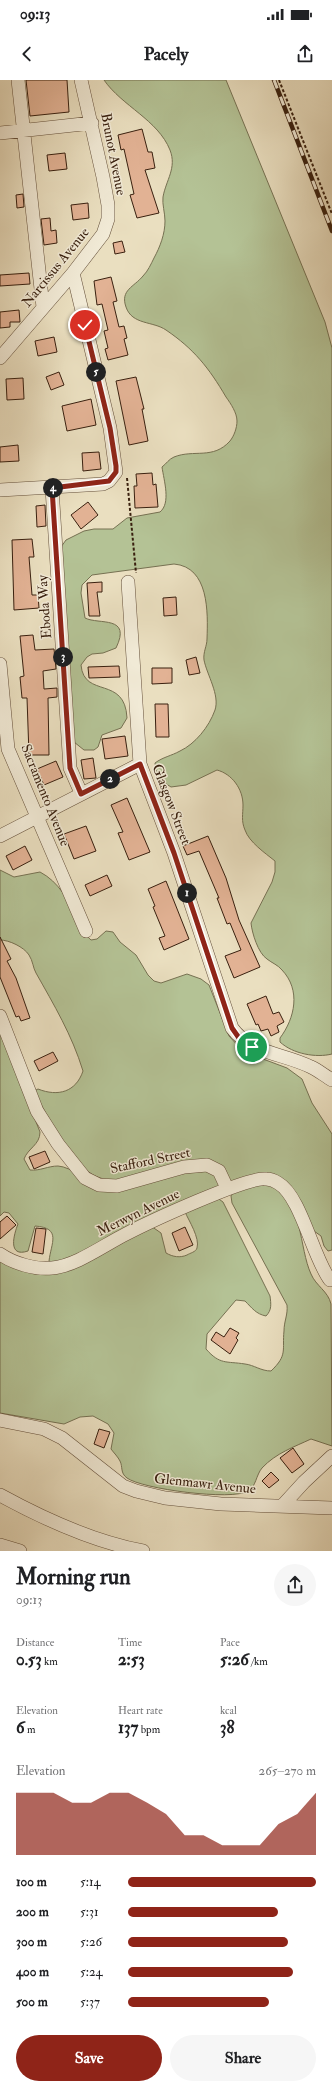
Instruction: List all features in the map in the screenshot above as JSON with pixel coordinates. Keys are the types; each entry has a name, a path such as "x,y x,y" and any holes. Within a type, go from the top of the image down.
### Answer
{"street":[{"path":"18,80 43,307"},
{"name":"Brunot Avenue","path":"81,80 92,123 108,205 108,219 103,234"},
{"path":"0,133 92,123"},
{"name":"Narcissus Avenue","path":"0,358 73,273 103,234"},
{"path":"0,490 103,484 113,478 116,466 110,428 73,273"},
{"name":"Eboda Way","path":"52,488 70,768 81,794"},
{"name":"Glasgow Street","path":"128,582 140,764 174,853 232,1028 239,1038 252,1047 312,1067 332,1080"},
{"name":"Sacramento Avenue","path":"0,664 8,749 36,818 86,931"},
{"path":"0,836 140,764"},
{"name":"Stafford Street","path":"0,1016 37,1111 58,1144 85,1178 99,1185 117,1186 184,1167 208,1165 219,1170 227,1188"},
{"name":"Merwyn Avenue","path":"0,1254 6,1258 32,1266 52,1268 59,1266 86,1256 128,1233 227,1188 266,1178 278,1183 288,1192 312,1242 323,1271 330,1280"},
{"name":"Glenmawr Avenue","path":"0,1420 44,1429 62,1438 123,1486 136,1491 165,1498 221,1504 332,1508"},
{"path":"283,1506 304,1482 332,1456"},
{"path":"0,1495 38,1516 126,1548 142,1551"},
{"path":"0,1545 20,1551"}],"path":[{"path":"279,80 332,214"}],"green space":[{"path":"104,80 226,80 325,322 332,348 332,1054 319,1056 305,1054 291,1050 280,1042 280,1038 289,1022 294,1004 292,986 280,968 267,959 258,948 251,923 272,882 275,872 275,861 258,847 247,834 242,818 243,805 241,793 236,783 227,775 217,770 186,785 171,787 162,780 157,771 155,763 186,748 201,734 209,723 216,704 215,692 204,660 207,642 207,616 204,592 194,573 186,567 174,564 92,575 82,585 81,593 85,618 112,623 120,630 120,638 116,648 103,653 92,654 87,657 81,665 84,675 89,682 112,691 119,696 125,705 127,718 121,728 102,735 98,747 94,750 84,750 74,742 61,547 66,540 84,531 94,529 113,529 127,518 160,512 165,503 166,497 162,467 174,457 210,452 224,447 233,437 237,421 233,409 220,387 207,368 193,352 185,344 161,327 133,317 126,307 126,293 146,272 162,240 165,221 163,197 172,168 172,156 164,139 157,130 120,98"},
{"path":"0,870 14,877 40,872 47,876 58,886 83,930 91,940 97,939 106,931 113,932 120,942 136,955 148,975 154,981 161,983 187,974 201,979 209,985 229,1036 240,1048 255,1056 287,1068 302,1079 312,1103 332,1134 332,1250 328,1251 324,1246 321,1236 314,1231 291,1186 229,1184 222,1169 114,1181 93,1175 76,1159 45,1113 34,1091 38,1089 52,1093 65,1091 76,1084 83,1071 68,1033 35,971 29,955 24,949 16,944 0,940"},
{"path":"0,1031 40,1132 38,1140 24,1159 30,1170 54,1166 63,1167 79,1175 97,1189 171,1173 215,1171 223,1187 84,1254 53,1264 49,1261 53,1243 52,1233 43,1227 35,1226 28,1251 17,1251 14,1244 14,1239 18,1224 9,1213 4,1212 0,1216"},
{"path":"257,1184 272,1185 282,1192 289,1202 295,1213 299,1226 307,1263 311,1274 331,1304 332,1446 311,1439 273,1458 262,1468 253,1487 248,1491 239,1494 207,1494 168,1490 136,1482 127,1478 122,1472 120,1461 111,1449 114,1433 108,1424 93,1416 80,1417 64,1424 0,1413 0,1260 36,1274 151,1226 161,1233 166,1253 176,1257 182,1257 193,1252 197,1248 198,1244 196,1235 185,1212 216,1197 223,1202 270,1296 271,1307 266,1316 257,1312 245,1301 236,1300 207,1334 206,1349 219,1360 271,1371 280,1361 283,1352 287,1305 232,1203 231,1196 233,1192"}],"building":[{"path":"26,80 67,80 69,112 30,116"},
{"path":"142,129 148,152 152,152 155,168 145,170 159,213 137,218 130,195 134,194 124,149 121,150 118,135"},
{"path":"65,153 67,169 49,171 47,155"},
{"path":"23,194 24,207 17,208 16,195"},
{"path":"88,203 89,218 73,220 71,205"},
{"path":"50,218 51,231 56,230 57,243 44,245 41,219"},
{"path":"122,241 125,252 115,254 113,243"},
{"path":"29,273 30,284 0,286 0,275"},
{"path":"111,277 117,301 113,302 119,327 124,326 127,338 124,339 128,355 108,360 105,349 108,348 104,331 108,330 102,304 97,305 94,281"},
{"path":"19,310 20,322 10,322 10,327 0,328 0,312"},
{"path":"54,337 57,352 38,356 35,341"},
{"path":"59,372 64,385 51,390 46,377"},
{"path":"136,377 144,409 142,409 148,441 129,445 116,381"},
{"path":"23,378 24,399 7,400 6,379"},
{"path":"91,399 96,425 67,431 62,406"},
{"path":"18,445 19,461 0,462 0,447"},
{"path":"99,452 101,469 83,471 82,453"},
{"path":"152,473 153,485 156,484 158,507 135,508 134,486 137,486 136,474"},
{"path":"88,502 98,515 81,529 71,515"},
{"path":"45,505 46,526 37,527 36,506"},
{"path":"32,539 34,557 29,557 32,595 38,595 39,608 14,610 12,540"},
{"path":"102,582 102,592 97,592 100,616 89,616 87,583"},
{"path":"176,597 177,615 164,616 163,598"},
{"path":"33,635 35,650 54,649 56,669 43,671 44,689 57,688 57,697 48,698 49,755 29,755 27,698 22,698 20,677 24,676 20,636"},
{"path":"196,657 200,673 189,675 186,660"},
{"path":"119,666 120,677 89,678 88,667"},
{"path":"152,668 172,668 172,683 152,684"},
{"path":"155,704 168,704 169,737 156,737"},
{"path":"125,736 128,756 105,759 102,739"},
{"path":"93,758 96,778 84,779 81,760"},
{"path":"56,761 63,777 44,785 37,769"},
{"path":"127,798 150,852 129,860 118,833 123,832 111,805"},
{"path":"86,826 96,851 74,859 64,834"},
{"path":"208,836 226,878 239,920 260,967 234,978 225,956 241,950 230,923 227,924 217,898 219,898 199,851 187,855 183,846"},
{"path":"25,846 32,860 13,870 6,856"},
{"path":"107,875 112,886 90,896 85,885"},
{"path":"166,881 189,939 164,950 159,938 165,936 153,907 155,906 148,889"},
{"path":"0,937 11,959 7,961 16,978 30,1018 21,1021 19,1016 16,1017 0,977"},
{"path":"266,996 273,1014 279,1012 284,1022 277,1026 279,1032 271,1036 268,1029 261,1031 258,1024 256,1025 247,1004"},
{"path":"53,1052 58,1061 39,1071 34,1061"},
{"path":"45,1151 50,1162 34,1169 29,1157"},
{"path":"7,1216 16,1225 0,1239 0,1222"},
{"path":"185,1227 193,1245 179,1251 172,1233"},
{"path":"36,1228 46,1229 43,1254 32,1252"},
{"path":"230,1328 239,1333 236,1338 238,1340 230,1354 211,1340 216,1332 224,1337"},
{"path":"99,1429 110,1432 104,1448 94,1444"},
{"path":"293,1448 304,1464 292,1473 280,1458"},
{"path":"271,1472 279,1480 269,1488 262,1481"}],"railway":[{"path":"274,80 332,231"}],"route":[{"path":"85,325 110,428 116,472 113,478 103,484 52,488 70,768 81,794 140,764 174,853 232,1028 239,1038 252,1047"}]}
